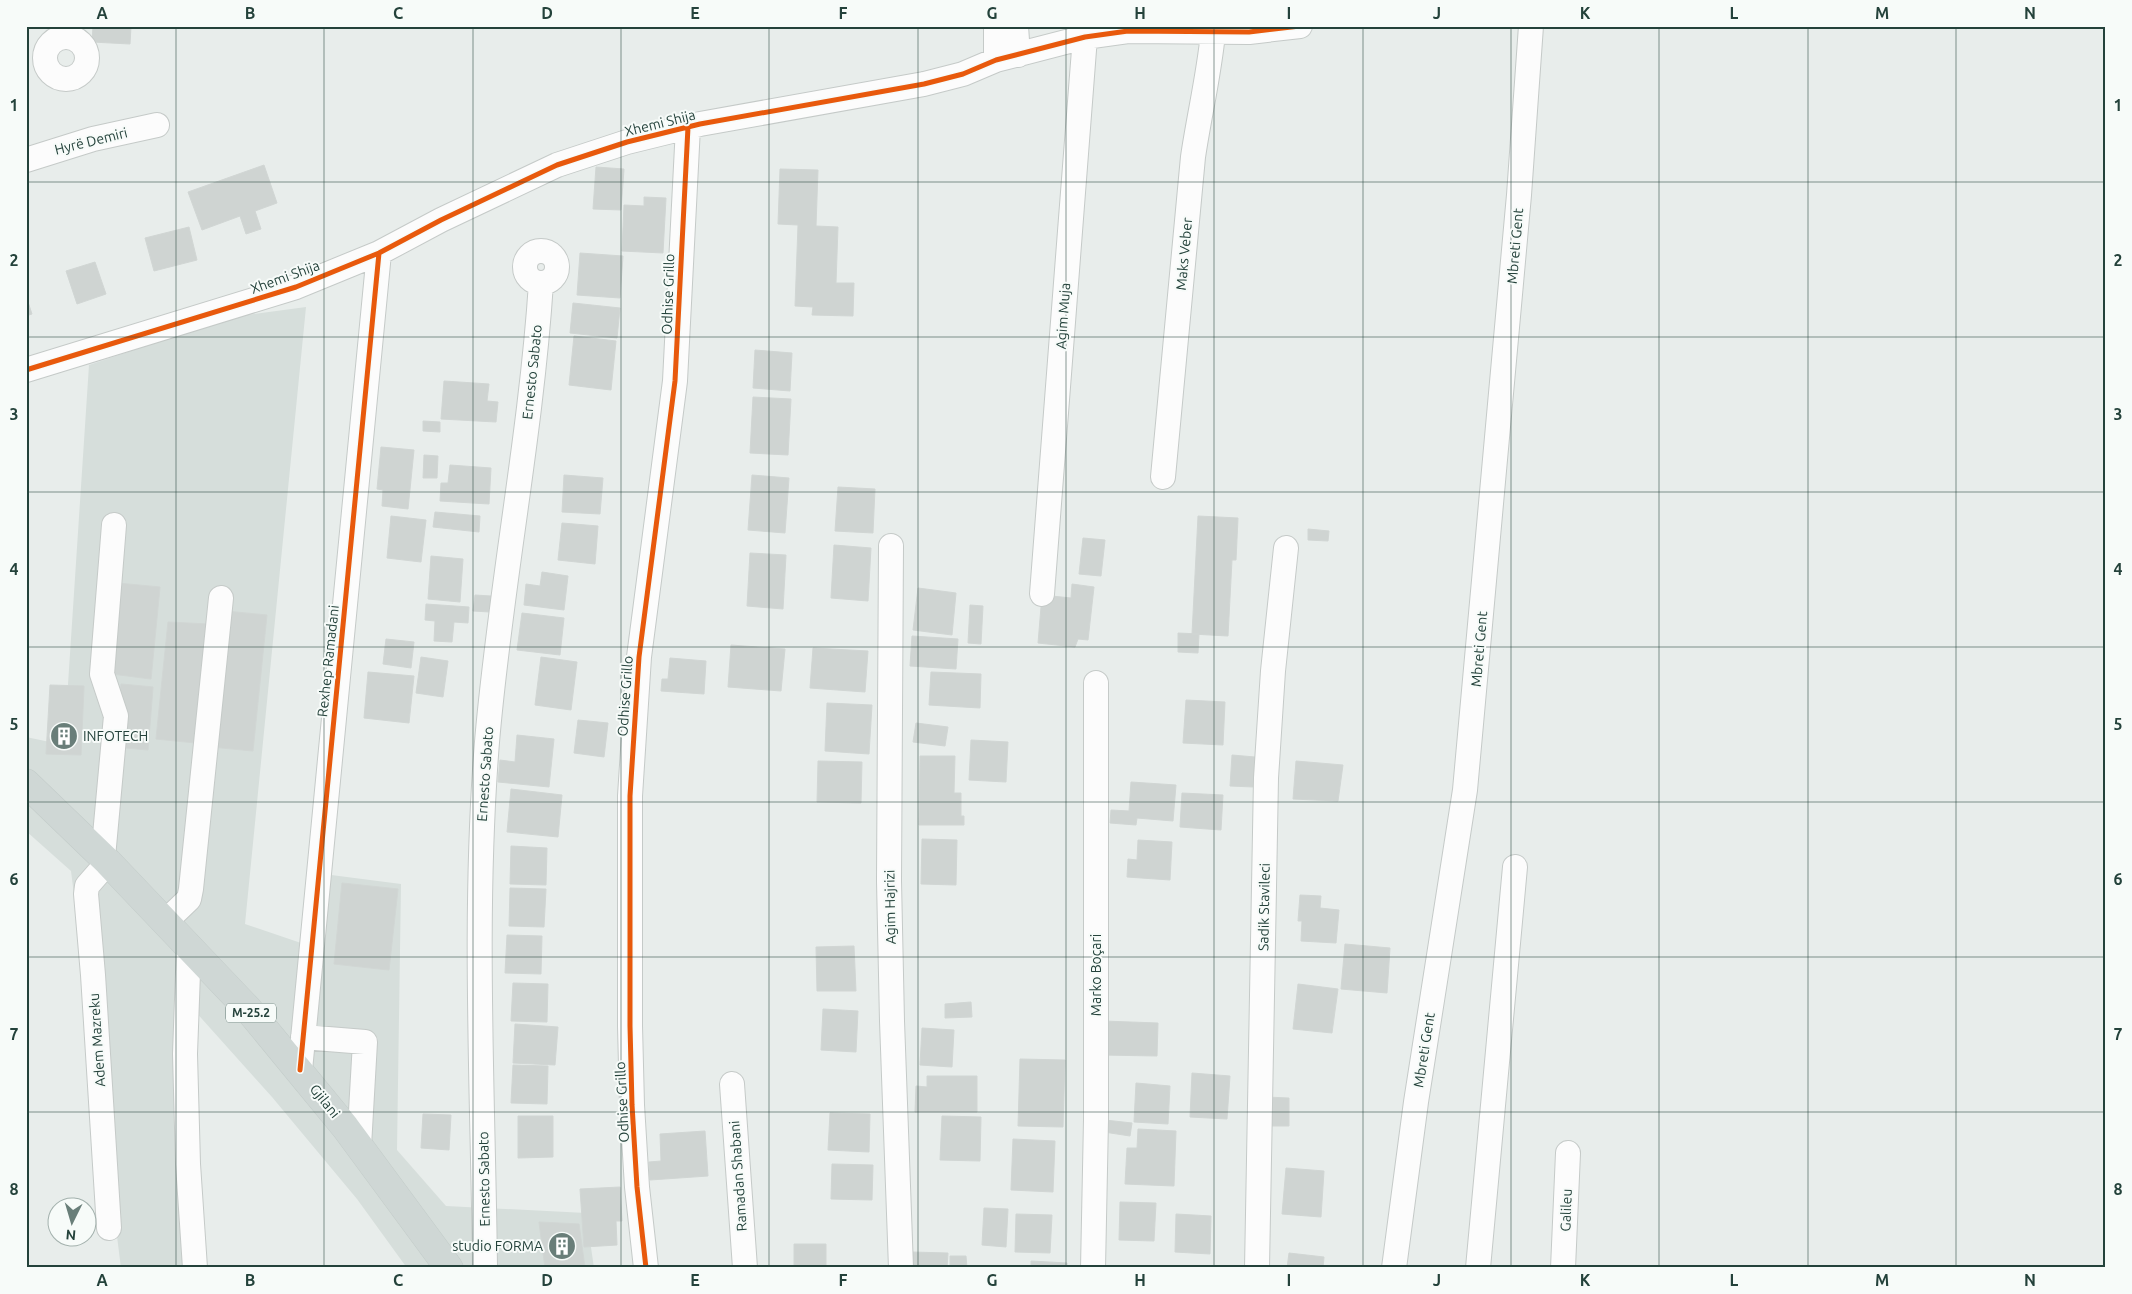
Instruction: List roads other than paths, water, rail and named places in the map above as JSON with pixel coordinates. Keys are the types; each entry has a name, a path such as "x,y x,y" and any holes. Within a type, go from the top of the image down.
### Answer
{"main road":[{"name":"Gjilani","path":"26,782 166,921 248,1009 300,1070 359,1146 449,1268"}],"street":[{"path":"996,26 1007,58"},
{"path":"1007,58 1016,26"},
{"name":"Xhemi Shija","path":"26,370 288,290 379,253 441,220 557,165 627,142 688,127 924,84 963,74 1007,58 1085,37 1128,31 1212,33 1281,30 1300,26"},
{"name":"Mbreti Gent","path":"1394,1268 1400,1212 1465,790 1514,254 1531,26"},
{"name":"Maks Veber","path":"1163,476 1192,157 1210,64 1212,33"},
{"name":"Agim Muja","path":"1042,594 1085,37"},
{"name":"Hyrë Demiri","path":"26,160 93,139 157,125"},
{"name":"Odhise Grillo","path":"646,1268 637,1187 632,1105 630,796 639,657 675,381 688,127"},
{"name":"Rexhep Ramadani","path":"300,1070 379,253"},
{"name":"Ernesto Sabato","path":"485,1268 480,848 487,741 532,382 540,284"},
{"path":"106,860 116,716 102,674 114,524"},
{"name":"Agim Hajrizi","path":"891,546 889,891 901,1268"},
{"name":"Sadik Stavileci","path":"1257,1268 1266,778 1273,671 1286,548"},
{"path":"166,921 189,899 191,889 222,598"},
{"name":"Marko Boçari","path":"1093,1268 1096,1120 1096,683"},
{"name":"Adem Mazreku","path":"106,860 87,886 86,894 109,1228"},
{"path":"1478,1268 1515,867"},
{"path":"189,945 185,1054 188,1164 195,1268"},
{"path":"303,1037 365,1042 359,1146"},
{"name":"Ramadan Shabani","path":"732,1084 744,1268"},
{"name":"Galileu","path":"1563,1268 1568,1153"}],"place":[{"name":"INFOTECH","path":"64,736"},
{"name":"studio FORMA","path":"562,1246"}]}
